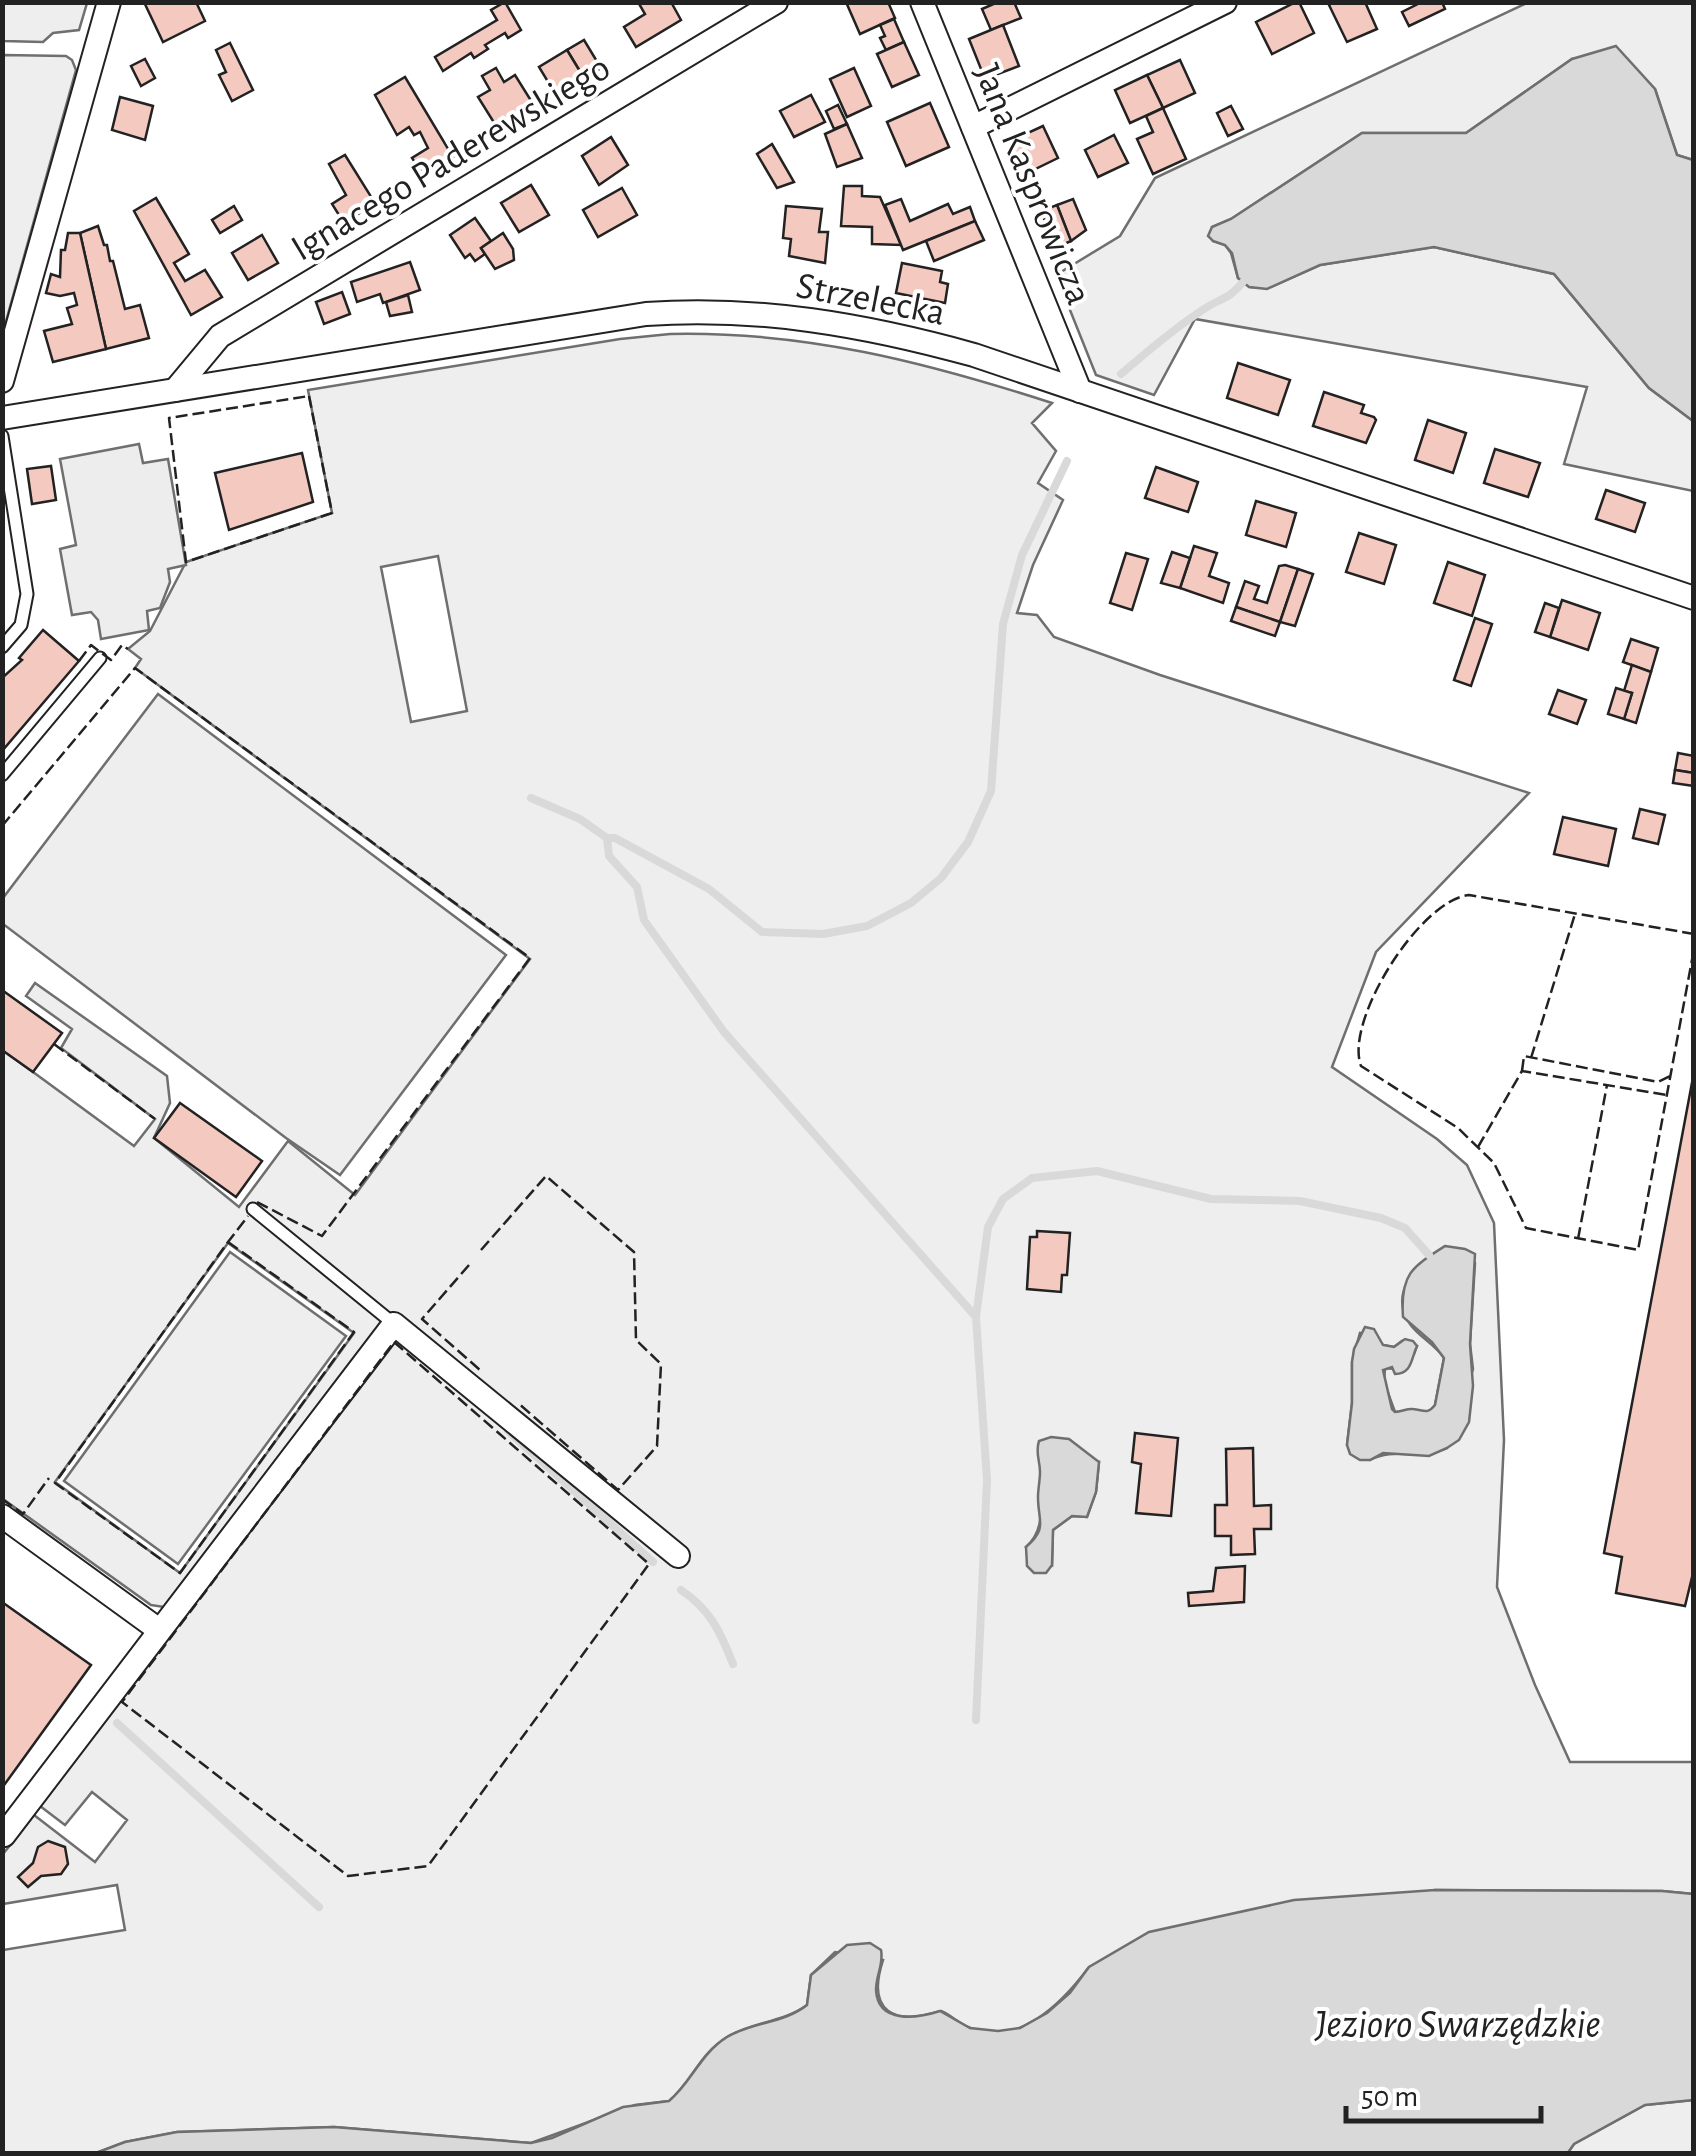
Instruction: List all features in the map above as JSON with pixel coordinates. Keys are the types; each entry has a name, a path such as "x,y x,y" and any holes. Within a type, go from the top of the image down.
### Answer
{"street":[{"path":"2,381 109,2"},
{"name":"Ignacego Paderewskiego","path":"175,390 220,336 776,2"},
{"name":"Jana Kasprowicza","path":"922,2 1080,391"},
{"path":"973,128 1225,2"},
{"name":"Strzelecka","path":"2,418 621,317 675,312 748,313 860,326 974,355 1694,598"},
{"path":"3,1834 394,1324 678,1556"},
{"path":"2,1516 160,1630"}],"lane":[{"path":"2,436 27,594 21,625 2,647"},
{"path":"2,775 100,658"},
{"path":"252,1209 394,1324"}],"shaded area":[{"path":"3,2 87,3 79,30 53,33 43,42 3,41"},
{"path":"1527,3 1693,3 1693,160 1677,155 1655,89 1572,59 1466,133 1362,133 1231,219 1212,227 1213,241 1225,245 1238,278 1250,287 1268,288 1320,265 1434,247 1554,274 1649,388 1693,421 1693,491 1564,464 1587,387 1195,319 1154,395 1096,375 1056,275 1120,236 1155,178"},
{"path":"3,55 66,56 76,70 3,332"},
{"path":"720,334 817,344 911,362 1052,403 1032,423 1056,451 1038,483 1063,500 1033,565 1017,613 1037,615 1054,637 1160,675 1529,793 1376,952 1332,1067 1437,1139 1467,1165 1494,1223 1504,1440 1497,1587 1570,1762 1693,1762 1693,1894 1435,1890 1089,1967 1037,2019 1004,2032 968,2027 941,2011 910,2017 888,2011 878,1992 883,1960 835,1952 811,1975 807,2005 727,2037 709,2052 669,2101 635,2105 531,2143 334,2127 177,2132 125,2142 96,2153 3,2153 3,1950 125,1930 117,1885 3,1904 3,1854 34,1815 95,1862 127,1820 92,1792 65,1825 40,1806 394,1341 164,1607 151,1605 3,1499 3,1050 134,1146 155,1119 61,1048 72,1029 26,996 35,983 167,1076 170,1103 154,1138 239,1207 288,1141 355,1195 530,959 135,668 141,659 128,649 150,631 186,562 332,513 308,390 620,339","holes":["438,556 467,711 411,722 381,567","228,1243 354,1333 180,1573 55,1482","1445,1247 1475,1263 1470,1344 1473,1369 1447,1448 1426,1454 1389,1454 1370,1460 1347,1445 1352,1362 1360,1333 1375,1335 1383,1345 1394,1347 1402,1341 1417,1346 1414,1354 1394,1369 1385,1368 1384,1382 1395,1412 1430,1411 1435,1405 1444,1358 1410,1324 1402,1300 1417,1269","1099,1462 1096,1492 1087,1517 1072,1516 1053,1530 1052,1565 1026,1547 1040,1521 1041,1468"]},
{"path":"139,444 143,463 168,459 186,565 168,569 170,582 160,608 147,611 149,630 101,639 98,620 91,612 72,615 60,549 76,545 60,459"},
{"path":"158,694 506,955 340,1175 3,924 3,898"},
{"path":"230,1252 346,1336 178,1564 64,1481"},
{"path":"1693,2100 1693,2153 1567,2154 1574,2144 1645,2105"}],"water":[{"path":"1616,46 1655,89 1677,155 1693,160 1693,421 1649,388 1554,274 1434,247 1320,265 1267,289 1249,287 1238,278 1232,253 1208,236 1212,227 1231,219 1362,133 1466,133 1572,59"},
{"path":"1445,1246 1475,1254 1469,1422 1459,1440 1429,1456 1383,1453 1360,1460 1350,1454 1347,1445 1352,1362 1365,1327 1374,1329 1383,1345 1394,1347 1405,1339 1417,1346 1405,1371 1395,1374 1392,1367 1383,1370 1392,1409 1427,1411 1435,1405 1444,1358 1403,1317 1403,1302 1410,1273"},
{"path":"1051,1437 1069,1439 1099,1462 1096,1492 1087,1517 1072,1516 1053,1530 1052,1565 1046,1573 1034,1573 1027,1566 1026,1547 1037,1535 1040,1524 1038,1445"},
{"name":"Jezioro Swarzędzkie","path":"1435,1890 1693,1894 1693,2100 1645,2105 1574,2144 1567,2154 96,2153 125,2142 177,2132 334,2127 531,2143 623,2107 669,2101 709,2052 727,2037 807,2005 811,1975 847,1945 870,1943 881,1950 876,1990 878,2001 891,2014 911,2017 940,2011 970,2028 998,2031 1020,2028 1047,2013 1070,1993 1089,1967 1149,1932 1294,1900"}],"building":[{"path":"144,2 196,2 205,21 163,42"},
{"path":"505,2 521,30 508,38 505,33 485,45 488,49 474,58 471,53 443,71 435,57 497,20 491,10"},
{"path":"638,2 671,2 681,20 636,47 624,27 645,14"},
{"path":"846,2 888,2 895,18 860,34"},
{"path":"998,2 1014,2 1021,18 991,30 982,9"},
{"path":"1296,2 1314,33 1272,54 1256,22"},
{"path":"1365,2 1377,29 1347,42 1329,5"},
{"path":"1422,2 1442,2 1445,9 1409,26 1402,12"},
{"path":"894,19 904,42 886,50 880,38 885,36 880,25"},
{"path":"1003,25 1019,66 985,79 969,39"},
{"path":"584,40 601,68 584,78 567,50"},
{"path":"904,42 919,75 892,87 877,54"},
{"path":"230,43 253,90 232,101 219,75 226,72 216,50"},
{"path":"567,50 584,78 556,95 539,67"},
{"path":"145,59 155,78 141,86 131,66"},
{"path":"1180,60 1195,93 1163,108 1147,75"},
{"path":"496,68 504,82 515,75 535,107 498,129 478,97 490,90 482,76"},
{"path":"854,68 871,106 847,117 830,79"},
{"path":"1147,75 1163,108 1130,123 1115,90"},
{"path":"405,77 453,157 423,175 412,158 428,148 420,132 414,135 409,127 397,135 375,95"},
{"path":"811,95 825,122 794,137 780,111"},
{"path":"120,97 153,106 145,140 112,130"},
{"path":"930,103 949,147 906,166 887,122"},
{"path":"838,105 847,124 834,129 826,111"},
{"path":"1231,106 1243,129 1228,136 1217,113"},
{"path":"1163,108 1186,159 1153,174 1137,139 1153,132 1146,116"},
{"path":"847,124 862,158 837,167 825,134"},
{"path":"1043,126 1058,158 1025,174 1010,141"},
{"path":"1114,135 1128,163 1098,177 1085,150"},
{"path":"611,137 628,165 599,185 582,156"},
{"path":"772,144 794,182 777,188 757,154"},
{"path":"345,155 375,203 344,223 332,204 346,195 329,164"},
{"path":"531,185 549,215 519,232 501,203"},
{"path":"844,186 862,186 862,196 880,197 901,245 872,244 872,227 841,226"},
{"path":"622,188 637,215 598,237 583,210"},
{"path":"156,198 189,254 174,263 185,281 205,270 222,297 191,315 134,211"},
{"path":"901,199 910,221 948,204 953,214 970,207 975,221 903,250 885,205"},
{"path":"1073,199 1086,230 1071,241 1057,205"},
{"path":"1057,205 1071,241 1055,248 1041,211"},
{"path":"234,206 242,220 220,233 212,220"},
{"path":"786,206 822,209 819,232 828,232 825,263 789,256 791,239 783,238"},
{"path":"475,218 491,241 481,248 485,254 475,261 470,254 465,258 450,235"},
{"path":"975,221 984,240 934,261 926,241"},
{"path":"98,226 113,261 125,309 140,305 149,338 106,349 80,233"},
{"path":"68,233 80,233 106,349 53,362 44,331 72,324 67,308 77,305 74,293 46,293 51,274 60,277 61,250 65,250"},
{"path":"503,233 513,249 514,260 495,269 481,248"},
{"path":"262,235 278,263 248,280 232,253"},
{"path":"410,262 420,290 383,303 380,294 357,302 351,282"},
{"path":"902,263 942,271 940,282 948,284 945,303 896,293"},
{"path":"342,292 350,314 324,324 316,302"},
{"path":"408,295 412,312 390,316 386,302"},
{"path":"1238,363 1290,380 1278,415 1227,398"},
{"path":"1324,392 1364,405 1361,413 1374,417 1366,443 1313,426"},
{"path":"1428,420 1466,433 1453,473 1415,460"},
{"path":"1495,449 1540,463 1528,497 1484,483"},
{"path":"302,453 313,502 229,530 215,473"},
{"path":"51,466 56,500 32,504 27,469"},
{"path":"1156,467 1198,482 1188,512 1145,498"},
{"path":"1606,490 1645,503 1635,532 1596,519"},
{"path":"1256,501 1296,513 1286,547 1246,535"},
{"path":"1359,533 1396,545 1384,584 1346,572"},
{"path":"1194,546 1217,553 1209,576 1229,583 1223,603 1180,588"},
{"path":"1172,552 1190,558 1180,588 1161,583"},
{"path":"1126,553 1148,559 1132,610 1110,603"},
{"path":"1448,562 1485,575 1472,616 1434,603"},
{"path":"1279,566 1298,569 1280,622 1236,607 1245,581 1259,586 1254,599 1267,603"},
{"path":"1298,569 1313,574 1295,626 1280,622"},
{"path":"1562,600 1600,613 1588,650 1550,637"},
{"path":"1545,603 1559,608 1550,637 1535,632"},
{"path":"1236,607 1280,622 1275,636 1231,621"},
{"path":"1475,618 1492,624 1471,686 1454,680"},
{"path":"43,630 79,661 2,751 2,678 22,660 19,658"},
{"path":"1631,639 1658,648 1651,672 1623,662"},
{"path":"1632,665 1651,672 1636,723 1624,719 1632,693 1624,691"},
{"path":"1616,688 1632,693 1624,719 1608,714"},
{"path":"1558,690 1586,700 1577,724 1549,714"},
{"path":"1678,753 1694,756 1694,773 1675,770"},
{"path":"1675,770 1694,773 1694,786 1673,783"},
{"path":"1640,809 1665,815 1658,844 1633,838"},
{"path":"1563,817 1616,829 1608,866 1554,854"},
{"path":"2,990 62,1033 33,1072 2,1050"},
{"path":"1694,1072 1694,1569 1685,1606 1616,1593 1622,1557 1604,1553"},
{"path":"180,1103 262,1161 236,1197 154,1138"},
{"path":"1037,1231 1070,1233 1067,1275 1062,1275 1061,1292 1027,1289 1030,1237 1037,1237"},
{"path":"1135,1433 1178,1438 1171,1516 1136,1513 1141,1464 1132,1462"},
{"path":"1253,1448 1254,1506 1271,1505 1271,1529 1254,1529 1255,1554 1231,1555 1231,1536 1215,1536 1215,1505 1227,1505 1226,1449"},
{"path":"1245,1566 1244,1602 1189,1606 1188,1593 1213,1591 1216,1568"},
{"path":"2,1602 91,1665 2,1788"},
{"path":"48,1841 65,1847 68,1864 61,1874 41,1876 28,1887 18,1877 33,1863 38,1847"}],"waterway":[{"path":"1121,374 1243,282"},
{"path":"976,1720 987,1480 976,1317 724,1032 644,920 637,887 609,856 607,838 615,838 709,889 762,932 823,934 867,926 911,903 941,878 968,842 991,791 1003,624 1022,555 1067,461"},
{"path":"531,798 580,819 607,838"},
{"path":"976,1317 988,1227 1003,1199 1032,1178 1097,1171 1211,1199 1300,1201 1381,1218 1405,1228 1429,1255"},
{"path":"508,1431 653,1562"},
{"path":"681,1590 700,1605 713,1623 733,1664"},
{"path":"117,1723 319,1907"}],"fence":[{"path":"309,396 332,513 186,562 169,418 309,396"},
{"path":"79,661 91,645 111,660 122,645 128,649"},
{"path":"2,826 135,668 530,958 322,1236 257,1202"},
{"path":"1694,934 1469,895 1450,902 1409,939 1375,993 1359,1046 1361,1066 1458,1128 1494,1163 1526,1228 1638,1250 1694,949"},
{"path":"1531,1058 1575,914"},
{"path":"54,1044 155,1119"},
{"path":"1522,1071 1524,1056 1658,1082 1670,1076"},
{"path":"1478,1147 1522,1071 1667,1095"},
{"path":"1578,1239 1607,1085"},
{"path":"481,1250 546,1176 634,1252 636,1340 661,1364 657,1446 618,1490 518,1403"},
{"path":"228,1242 354,1332 180,1573 55,1483 228,1242 248,1216"},
{"path":"469,1265 422,1319 480,1370"},
{"path":"394,1342 649,1564 428,1866 348,1876 122,1702 394,1342"},
{"path":"2,1499 23,1514 49,1478"}]}
